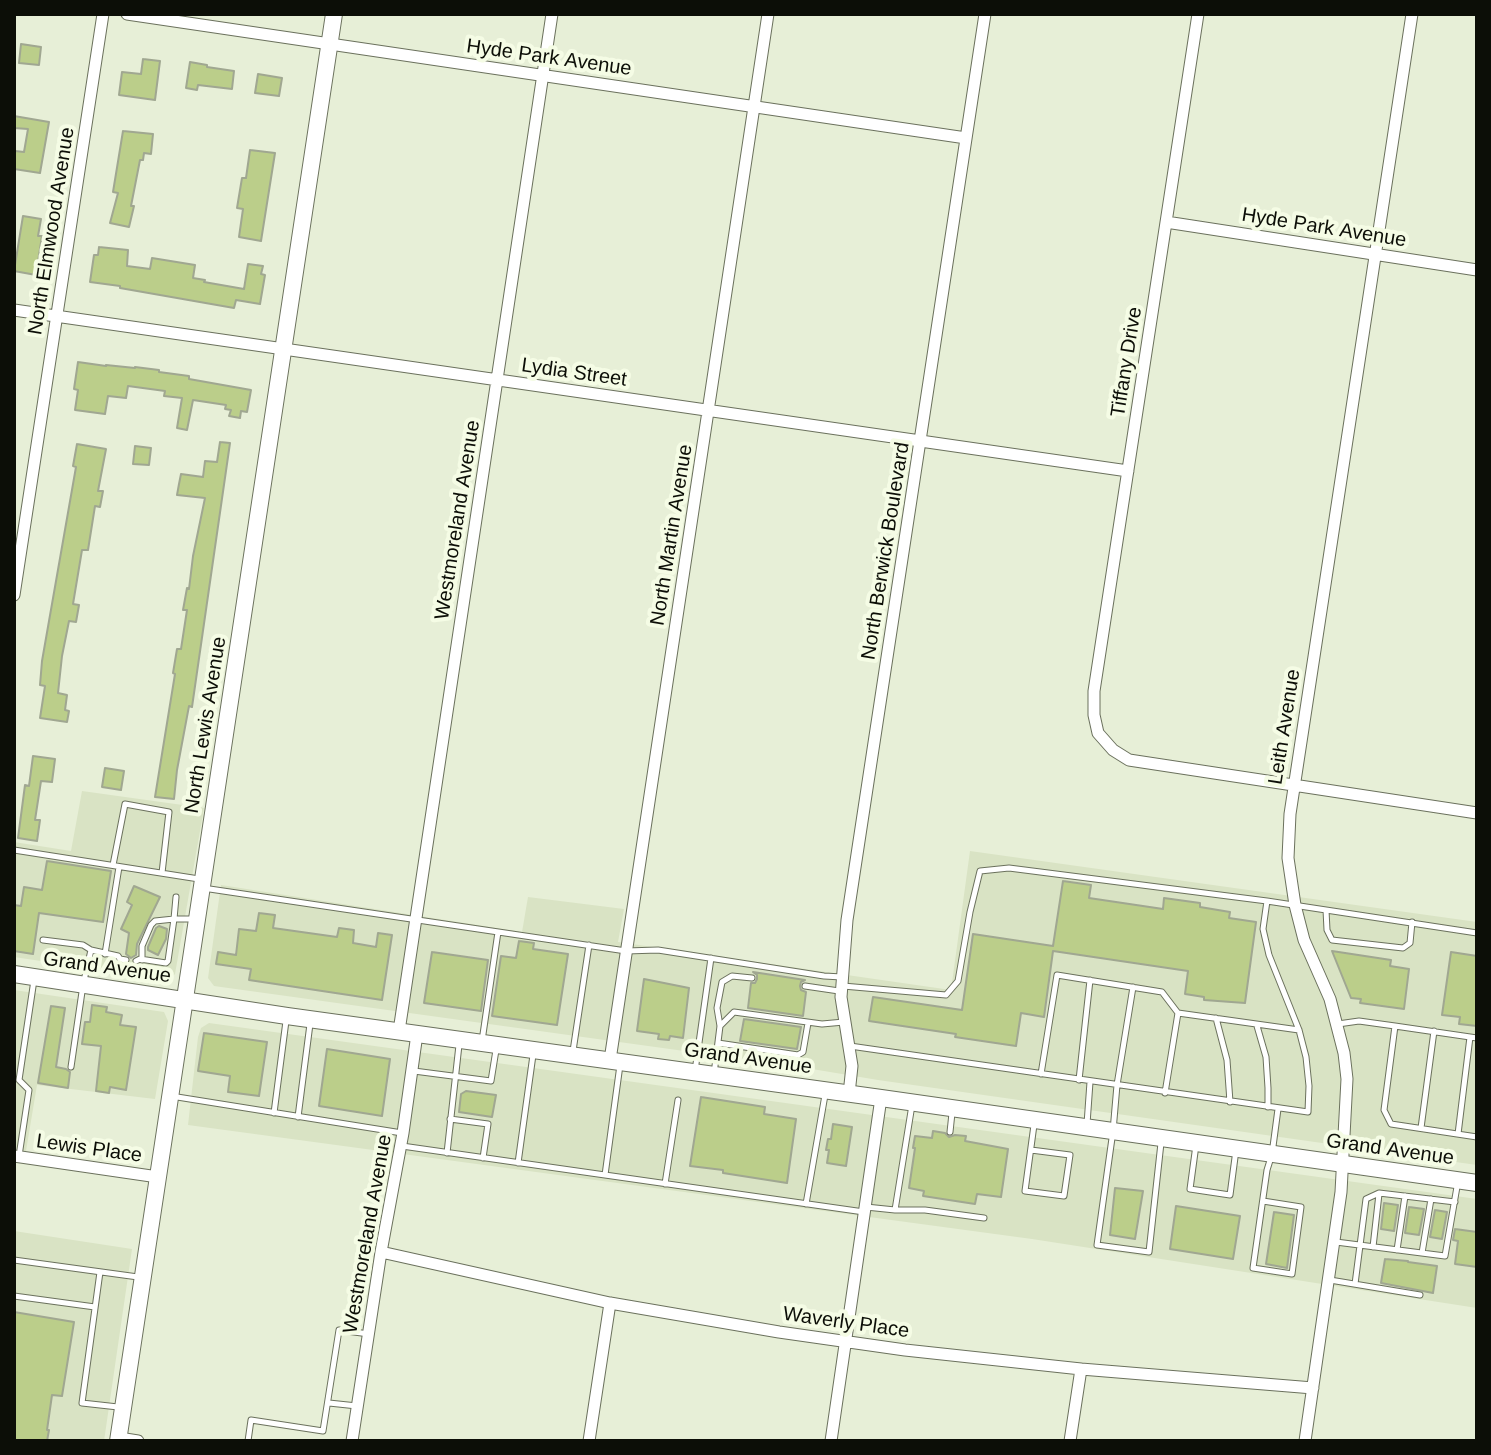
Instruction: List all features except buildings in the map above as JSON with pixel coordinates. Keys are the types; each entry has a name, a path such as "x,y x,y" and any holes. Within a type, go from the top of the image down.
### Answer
{"main road":[{"name":"North Lewis Avenue","path":"118,1440 334,14"},
{"name":"Grand Avenue","path":"14,974 287,1016 1477,1183"}],"street":[{"name":"North Elmwood Avenue","path":"14,595 103,14"},
{"name":"Hyde Park Avenue","path":"127,14 966,138"},
{"name":"Westmoreland Avenue","path":"399,1031 552,14"},
{"name":"North Martin Avenue","path":"615,1061 626,951 768,14"},
{"name":"North Berwick Boulevard","path":"849,1094 852,1066 844,1022 842,985 847,920 985,14"},
{"name":"Tiffany Drive","path":"1198,14 1094,691 1094,715 1098,733 1113,750 1129,760 1294,785"},
{"name":"Leith Avenue","path":"1305,1441 1341,1192 1347,1079 1338,1024 1304,940 1295,905 1288,858 1290,814 1412,14"},
{"name":"Hyde Park Avenue","path":"1166,222 1477,270"},
{"name":"Lydia Street","path":"14,310 1128,471"},
{"path":"1294,785 1477,813"},
{"name":"Westmoreland Avenue","path":"352,1441 417,1034"},
{"path":"831,1441 881,1098"},
{"name":"Lewis Place","path":"17,1157 158,1177"},
{"name":"Waverly Place","path":"381,1252 610,1303 779,1332 905,1350 1081,1369 1313,1388"},
{"path":"589,1441 610,1303"},
{"path":"1070,1441 1081,1369"},
{"path":"118,1440 138,1441"}],"lane":[{"path":"105,954 125,804 169,812 162,873"},
{"path":"14,850 498,932 626,951 658,950 824,976 842,985"},
{"path":"805,986 842,985 946,995 958,981 980,871 1009,868 1267,901 1477,933"},
{"path":"176,897 174,919 168,961 139,959 155,921 174,919 197,919"},
{"path":"849,1046 1308,1112 1306,1057 1299,1030 1269,955 1263,929 1267,901"},
{"path":"1326,910 1327,930 1332,940 1373,946 1403,948 1410,943 1412,922"},
{"path":"412,1071 491,1081 490,1044 498,932"},
{"path":"43,940 83,945 120,959 126,956"},
{"path":"572,1055 589,945"},
{"path":"71,1067 91,950"},
{"path":"694,1072 711,958"},
{"path":"1041,1074 1057,975 1162,992 1178,1013 1299,1030"},
{"path":"714,1075 720,1026 717,1008 722,982 732,976 752,978"},
{"path":"17,1157 29,1090 19,1080 34,977"},
{"path":"1079,1080 1090,980"},
{"path":"1133,987 1097,1245 1149,1252 1162,1138"},
{"path":"720,1026 734,1012 808,1023 844,1022"},
{"path":"1165,1093 1178,1013"},
{"path":"274,1113 287,1016"},
{"path":"1216,1018 1227,1060 1230,1102"},
{"path":"298,1117 311,1019"},
{"path":"1338,1024 1359,1021 1474,1037 1458,1134"},
{"path":"718,1043 798,1055 803,1052 808,1023"},
{"path":"1257,1025 1266,1057 1268,1107"},
{"path":"1395,1026 1384,1110 1391,1124 1477,1137"},
{"path":"1421,1128 1434,1031"},
{"path":"447,1153 460,1040"},
{"path":"518,1163 534,1050"},
{"path":"605,1175 615,1061"},
{"path":"1087,1127 1090,1082"},
{"path":"806,1204 826,1090"},
{"path":"170,1096 403,1133"},
{"path":"665,1184 678,1100"},
{"path":"895,1210 913,1102"},
{"path":"950,1132 953,1108"},
{"path":"1263,1201 1301,1207 1292,1274 1253,1268 1267,1170 1278,1109"},
{"path":"450,1119 488,1124 483,1158"},
{"path":"1031,1150 1070,1155 1064,1196 1025,1191 1034,1120"},
{"path":"1196,1143 1190,1189 1230,1195 1236,1149"},
{"path":"401,1146 806,1204 925,1210 984,1218"},
{"path":"1335,1242 1445,1256 1458,1180"},
{"path":"1355,1284 1366,1199 1379,1193 1455,1202"},
{"path":"1373,1247 1379,1193"},
{"path":"1397,1250 1405,1196"},
{"path":"1422,1253 1431,1199"},
{"path":"14,1260 143,1277"},
{"path":"100,1272 82,1403 123,1408"},
{"path":"1329,1280 1420,1295"},
{"path":"14,1296 95,1307"},
{"path":"248,1441 251,1420 323,1431 339,1330 369,1334"},
{"path":"329,1403 358,1406"}],"shaded area":[{"path":"82,791 204,808 175,974 169,980 14,957 14,842 71,851"},
{"path":"970,851 1477,922 1477,1165 214,986 208,978 221,885 522,932 528,897 624,909 618,942 951,990"},
{"path":"14,990 164,1012 168,1021 155,1099 37,1085 26,1151 14,1149"},
{"path":"209,1023 1477,1199 1477,1308 1032,1239 188,1125 198,1037 201,1028"},
{"path":"14,1231 132,1249 104,1441 14,1441"}]}
